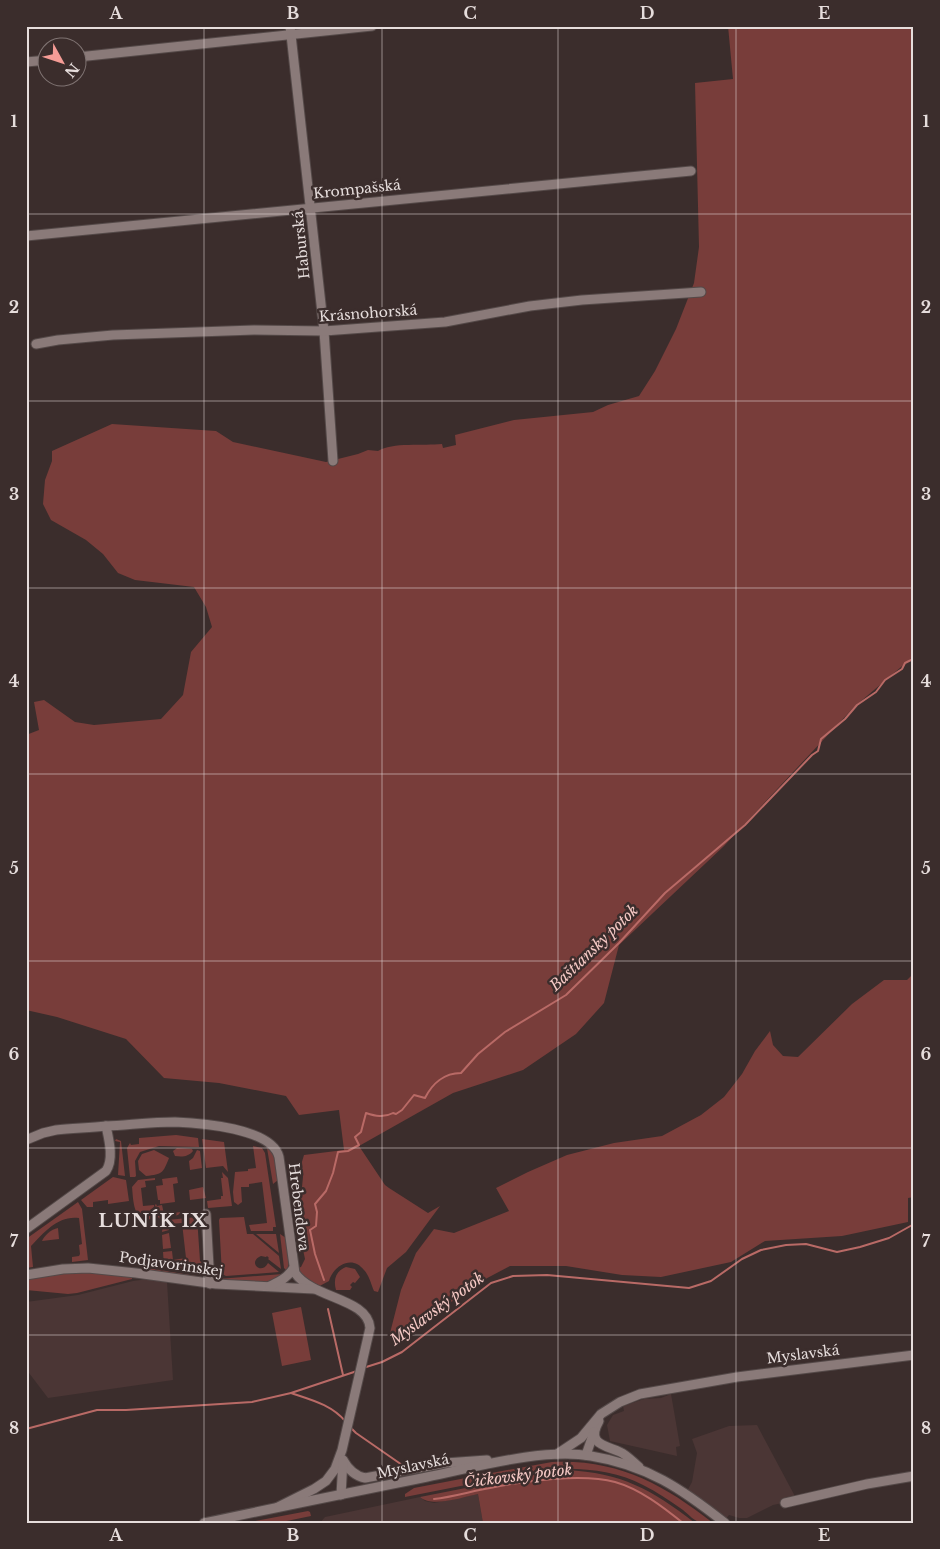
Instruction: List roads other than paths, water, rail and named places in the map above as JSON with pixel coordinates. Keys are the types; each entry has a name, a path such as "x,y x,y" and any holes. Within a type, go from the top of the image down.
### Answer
{"street":[{"path":"88,56 291,31 372,26"},
{"name":"Haburská","path":"291,31 324,331 333,461"},
{"name":"Krompašská","path":"26,236 691,171"},
{"name":"Krásnohorská","path":"36,344 113,335 254,330 324,331 445,322 530,306 582,300 701,292"},
{"name":"Hrebendova","path":"26,1140 56,1130 167,1122 244,1131 254,1134 270,1143 276,1149 279,1157 293,1269 300,1279 314,1289 356,1307 365,1315 370,1328 342,1450 340,1462 341,1495"},
{"path":"26,1229 106,1171 109,1166 110,1149 106,1126"},
{"path":"206,1214 210,1284"},
{"name":"Podjavorinskej","path":"26,1275 63,1269 88,1268 210,1284 314,1289"},
{"path":"267,1286 282,1281 293,1269"},
{"name":"Myslavská","path":"204,1523 556,1454 581,1438 598,1417 634,1395 665,1388 736,1377 914,1355"},
{"name":"Myslavská","path":"586,1455 594,1431 601,1418 611,1408"},
{"path":"594,1431 595,1438 600,1444 624,1454 646,1471"},
{"path":"556,1454 586,1455 624,1463 646,1471 682,1491 725,1523"},
{"path":"278,1507 314,1490 324,1483 340,1462 359,1477 368,1478 445,1463 538,1456"},
{"path":"784,1503 867,1484 914,1476"}],"waterway":[{"name":"Baštiansky potok","path":"324,1280 315,1254 310,1230 316,1226 317,1212 315,1204 326,1191 338,1152 348,1151 359,1145 355,1137 361,1132 366,1113 379,1116 396,1114 402,1110 414,1095 425,1098 439,1080 449,1075 461,1073 478,1054 505,1032 566,995 619,943 665,893 745,825 818,751 821,739 845,719 857,705 876,692 885,680 902,669 905,663 914,657"},
{"name":"Myslavský potok","path":"363,1368 382,1362 402,1352 491,1283 513,1276 547,1275 689,1288 711,1281 742,1259 761,1250 786,1245 806,1244 837,1252 889,1238 914,1224"},
{"name":"Baštiansky potok","path":"328,1309 343,1375"},
{"name":"Myslavský potok","path":"26,1429 97,1410 252,1402 291,1393 357,1371"},
{"name":"Čičkovský potok","path":"291,1393 328,1407 346,1422"},
{"name":"Čičkovský potok","path":"350,1427 405,1467"},
{"name":"Čičkovský potok","path":"434,1499 504,1485 536,1481 570,1478 602,1479 624,1485 642,1494 683,1523"}],"district":[{"name":"LUNÍK IX","path":"153,1220"}]}
